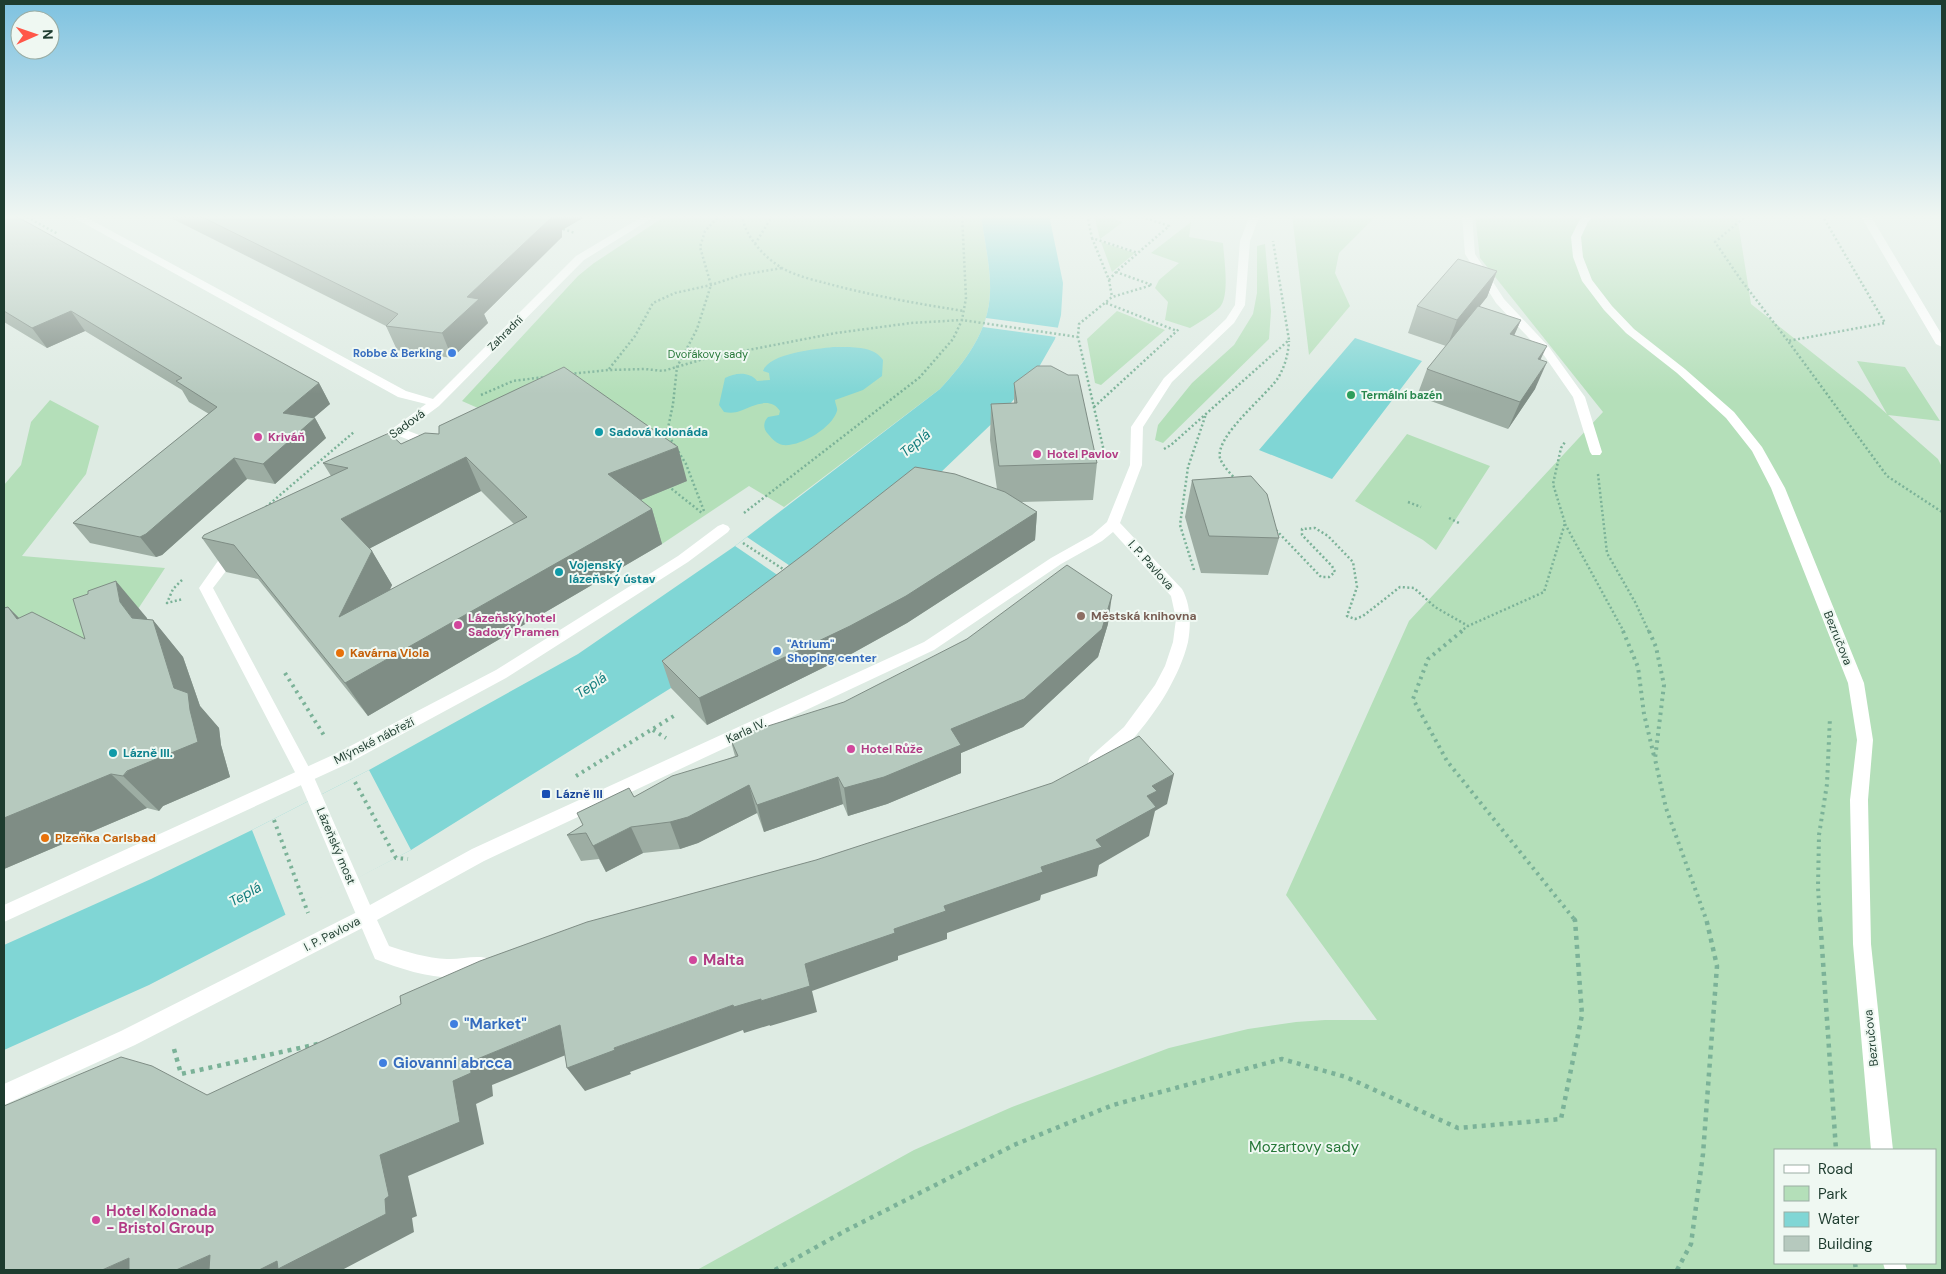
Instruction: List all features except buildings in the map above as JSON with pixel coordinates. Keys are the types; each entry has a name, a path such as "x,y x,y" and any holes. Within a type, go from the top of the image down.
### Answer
{"street":[{"name":"Sadová","path":"183,274 402,394 435,403"},
{"name":"Zahradní","path":"435,403 564,274"},
{"path":"1113,524 1136,465 1137,428 1168,380 1230,321 1240,305 1242,274"},
{"path":"1483,274 1500,301 1545,348 1579,397 1596,452"},
{"name":"Bezručova","path":"1585,274 1608,308 1630,331 1681,371 1730,414 1758,450 1778,488 1856,683 1865,740 1859,800 1862,944 1882,1149"},
{"path":"1900,274 1942,344"},
{"name":"Sadová","path":"366,454 435,403"},
{"path":"398,431 423,441 442,458"},
{"name":"I. P. Pavlova","path":"1083,771 1112,751 1149,710 1174,666 1181,633 1183,616 1179,596 1153,565 1113,524"},
{"name":"Karla IV.","path":"365,917 478,855 929,646 1056,560 1097,538 1113,524"},
{"name":"Mlýnské nábřeží","path":"4,914 341,759 501,674 683,559 723,529"},
{"path":"246,542 230,554 206,588 305,775"},
{"name":"Lázeňský most","path":"305,775 365,917"},
{"name":"I. P. Pavlova","path":"4,1094 165,1020 365,917 382,953 424,967 472,968 500,960"}],"path":[{"path":"706,517 686,464 667,433 673,404 677,368 697,329 711,285 708,274"},
{"path":"608,370 634,336 653,303 675,293 711,285 743,274"},
{"path":"802,274 846,289 918,304 964,311"},
{"path":"723,529 920,377 953,339 962,320 964,311 964,274"},
{"path":"1107,274 1112,297"},
{"path":"1109,280 1114,274"},
{"path":"1106,465 1078,337 1079,324 1112,297 1152,285 1123,274"},
{"path":"1237,483 1220,459 1220,445 1257,399 1277,379 1287,360 1289,340 1279,274"},
{"path":"1737,274 1888,476 1942,512"},
{"path":"1788,341 1885,323 1857,274"},
{"path":"1094,407 1178,330 1105,302"},
{"path":"562,375 608,370 645,369 664,371 707,358 836,333 911,323 962,320 1078,337"},
{"path":"1105,456 1136,465 1172,445 1289,340"},
{"path":"513,381 546,377"},
{"path":"531,379 538,385"},
{"path":"1583,411 1561,448 1553,484 1565,523 1591,574 1621,626 1638,666 1644,714 1666,808 1710,930 1717,966 1704,1154 1691,1244 1677,1270"},
{"path":"1196,575 1180,525 1188,467 1206,414"},
{"path":"262,511 360,427"},
{"path":"1596,452 1607,552 1635,602 1656,648 1664,685 1655,759"},
{"path":"663,482 670,488"},
{"path":"1408,502 1421,507"},
{"path":"1449,518 1461,524"},
{"path":"775,1270 845,1231 1014,1145 1113,1105 1282,1059 1346,1077 1458,1128 1561,1119 1582,1014 1575,920 1447,761 1413,699 1428,659 1468,626 1544,592 1565,523"},
{"path":"1273,527 1321,577 1328,578 1335,572 1332,566 1302,535 1302,529 1315,528 1328,536 1353,562 1357,587 1347,616 1356,619 1363,616 1400,587 1414,588 1435,607 1468,626"},
{"path":"742,542 788,572"},
{"path":"187,575 173,589 167,602 208,592"},
{"path":"282,669 329,744 341,759"},
{"path":"1829,709 1827,784 1819,835 1818,886 1836,1149"},
{"path":"653,730 673,742"},
{"path":"353,778 396,858"},
{"path":"273,819 308,911"},
{"path":"165,1020 181,1074 324,1042"}],"green space":[{"name":"Dvořákovy sady","path":"580,274 989,274 990,292 985,320 974,345 967,357 940,389 784,507 749,486 662,544 521,427 462,401"},
{"path":"1166,274 1225,274 1225,294 1220,307 1210,316 1190,328 1165,320 1168,302 1155,288 1159,280"},
{"path":"1257,274 1268,274 1271,311 1269,339 1163,443 1155,440 1158,425 1192,383 1234,345 1253,314 1257,293"},
{"path":"1299,274 1336,274 1350,306 1309,355"},
{"name":"Mozartovy sady","path":"1493,274 1746,274 1751,304 1887,414 1857,361 1905,367 1940,421 1888,415 1938,459 1942,467 1942,1270 697,1270 914,1150 1012,1107 1169,1048 1248,1029 1296,1022 1377,1020 1286,895 1409,621 1603,412"},
{"path":"1117,311 1165,330 1101,385 1095,383 1087,339"},
{"path":"50,400 99,426 86,474 22,556 165,568 138,609 74,652 4,658 4,485 21,465 31,422"},
{"path":"1407,434 1490,466 1436,550 1423,540 1355,501"}],"water":[{"name":"Teplá","path":"989,274 1061,274 1063,283 1061,315 1055,339 1039,367 1004,412 917,495 671,688 411,850 149,985 4,1050 4,945 151,879 252,830 369,770 578,654 735,546 940,389 967,357 974,345 985,320 990,292"},
{"name":"Termální bazén","path":"1355,338 1422,361 1332,479 1259,450"},
{"path":"833,347 860,348 874,352 883,360 882,376 863,390 835,400 837,410 829,424 806,440 783,445 771,438 764,426 768,417 779,415 780,411 776,406 766,403 732,413 724,412 719,405 725,378 746,374 757,381 770,380 769,373 763,371 774,360 794,353"}],"pier":[{"path":"986,318 1060,328 1056,337 983,327"},
{"path":"747,537 811,580 798,589 735,546"},
{"path":"369,770 411,850 286,916 252,830"}],"place":[{"name":"Robbe & Berking","path":"452,353"},
{"name":"Termální bazén","path":"1351,395"},
{"name":"Sadová kolonáda","path":"599,432"},
{"name":"Kriváň","path":"258,437"},
{"name":"Hotel Pavlov","path":"1037,454"},
{"name":"Vojenský lázeňský ústav","path":"559,572"},
{"name":"Městská knihovna","path":"1081,616"},
{"name":"Lázeňský hotel Sadový Pramen","path":"458,625"},
{"name":"\"Atrium\" Shoping center","path":"777,651"},
{"name":"Kavárna Viola","path":"340,653"},
{"name":"Hotel Růže","path":"851,749"},
{"name":"Lázně III.","path":"113,753"},
{"name":"Lázně III","path":"546,794"},
{"name":"Plzeňka Carlsbad","path":"45,838"},
{"name":"Malta","path":"693,960"},
{"name":"\"Market\"","path":"454,1024"},
{"name":"Giovanni abrcca","path":"383,1063"},
{"name":"Hotel Kolonada - Bristol Group","path":"96,1220"}]}
